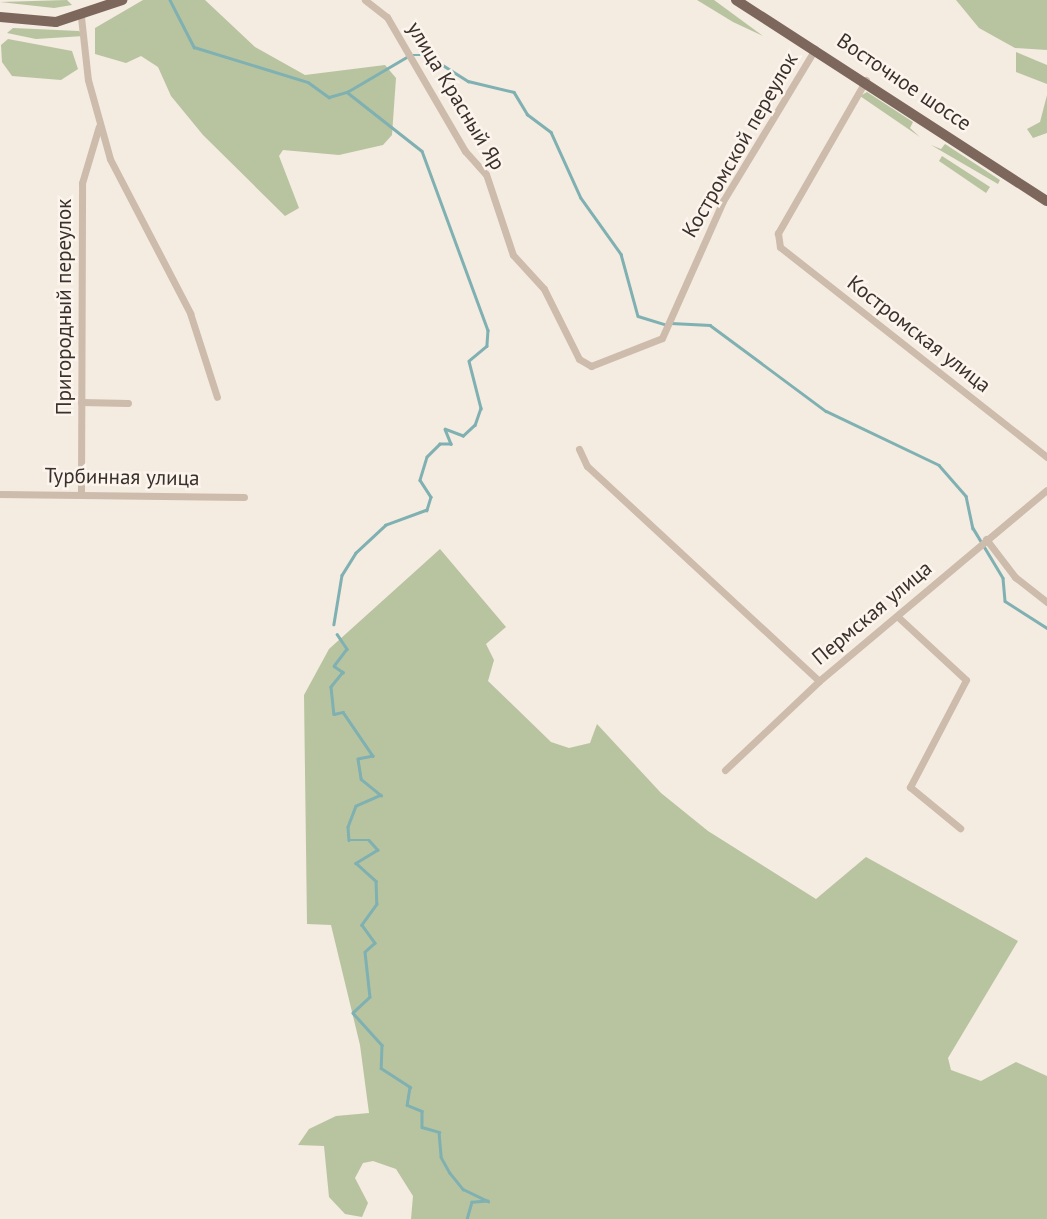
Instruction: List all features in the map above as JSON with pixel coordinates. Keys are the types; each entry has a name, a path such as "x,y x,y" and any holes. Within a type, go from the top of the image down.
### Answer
{"main road":[{"path":"1,21 81,17 122,0"},
{"name":"Восточное шоссе","path":"736,0 816,47 1047,201"}],"street":[{"name":"улица Красный Яр","path":"365,0 387,17 465,151 486,174 505,240 544,289 579,359 597,366 662,338"},
{"path":"81,17 99,125 190,313 217,397"},
{"name":"Костромской переулок","path":"662,338 723,201 816,47"},
{"name":"Костромская улица","path":"866,80 778,233 788,254 1047,457"},
{"name":"Пригородный переулок","path":"80,493 83,168 99,125"},
{"path":"81,402 128,403"},
{"path":"579,450 587,466 819,681"},
{"name":"Пермская улица","path":"725,770 819,681 1047,490"},
{"name":"Турбинная улица","path":"0,494 244,496"},
{"path":"986,539 1015,577 1047,602"},
{"path":"897,616 966,680 910,787 960,828"}],"green space":[{"path":"67,0 72,5 54,8 0,2"},
{"path":"143,0 205,0 255,47 305,75 385,65 396,78 392,135 383,145 339,155 283,150 279,156 299,208 285,216 203,135 171,96 158,67 141,56 126,63 95,54 95,28"},
{"path":"697,0 714,0 763,36 733,22"},
{"path":"956,0 1047,0 1047,50 1015,48 979,28"},
{"path":"13,28 79,31 84,36 36,39 7,33"},
{"path":"8,39 72,51 78,69 61,80 12,76 2,62 1,45"},
{"path":"1016,52 1047,65 1047,84 1016,72"},
{"path":"867,92 913,122 910,128 920,137 860,96"},
{"path":"1047,95 1047,133 1033,138 1027,129 1040,122"},
{"path":"945,144 1000,180 998,184 931,145 941,149"},
{"path":"942,156 990,187 986,193 939,161"},
{"path":"440,549 506,627 486,644 494,660 488,681 551,742 569,748 590,743 597,724 661,793 708,831 816,899 866,857 1018,941 948,1058 951,1070 981,1081 1016,1062 1047,1076 1047,1219 411,1219 413,1196 396,1169 373,1161 363,1163 355,1178 368,1203 362,1217 345,1214 329,1197 324,1146 298,1145 309,1129 336,1116 369,1113 360,1045 331,925 307,924 304,695 329,649"}],"waterway":[{"path":"170,0 194,47 308,82 329,97 347,92 422,151 488,330 487,346 469,361 481,408 475,425 463,436 445,429 451,444 440,444 427,457 420,480 431,497 427,510 386,525 356,553 342,575 334,624"},
{"path":"347,92 410,55 427,55 468,81 514,92 527,114 551,132 581,198 621,254 638,316 665,324"},
{"path":"671,323 710,325 826,411 939,465 966,496 973,528 1003,578 1005,601 1047,628"},
{"path":"337,634 347,649 334,666 343,672 331,687 334,714 343,712 373,756 358,759 361,779 381,795 356,806 348,827 349,840 369,840 378,850 356,863 376,881 377,904 362,925 375,943 365,952 370,997 353,1013 382,1045 381,1068 410,1087 407,1105 422,1111 422,1127 439,1132 441,1157 450,1173 463,1189 488,1201 472,1202 467,1219"}]}
